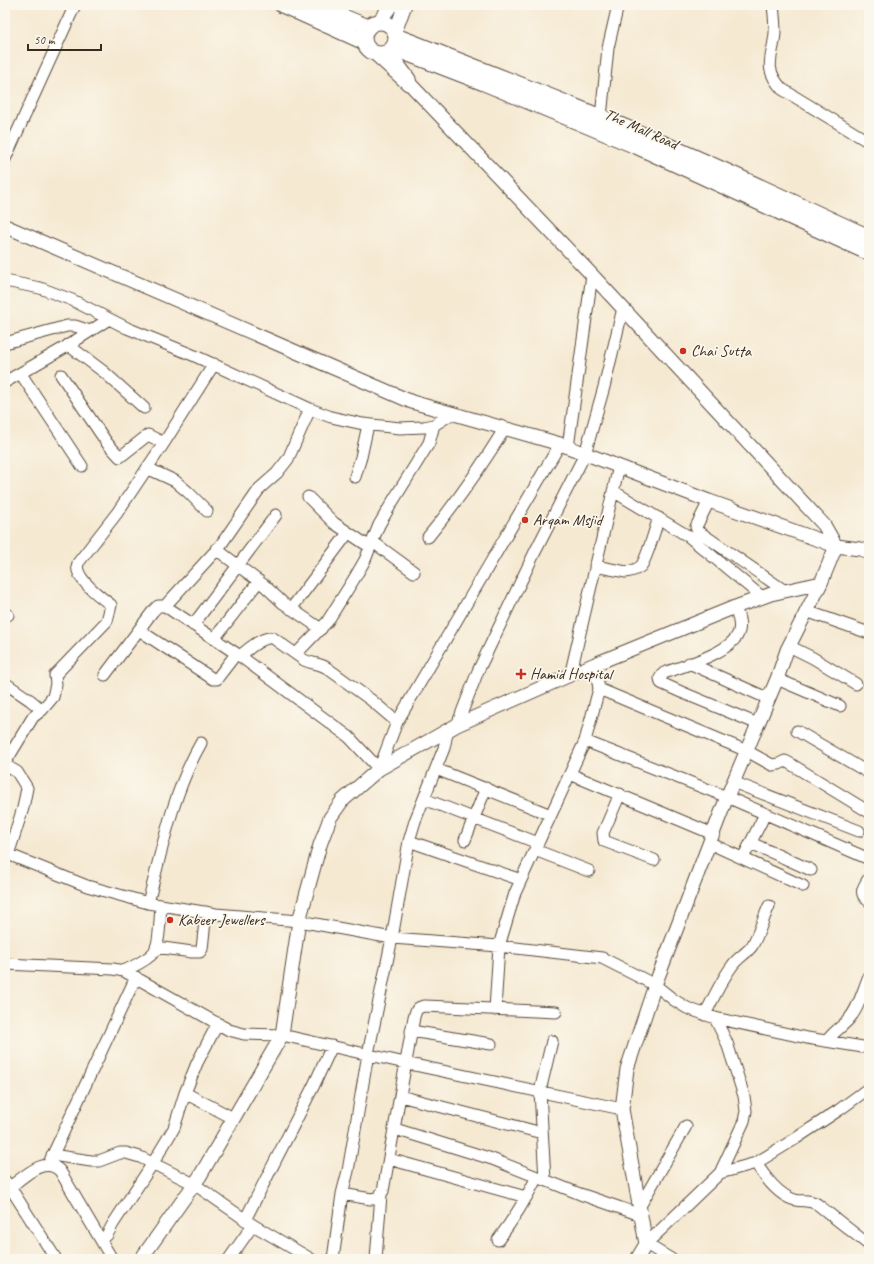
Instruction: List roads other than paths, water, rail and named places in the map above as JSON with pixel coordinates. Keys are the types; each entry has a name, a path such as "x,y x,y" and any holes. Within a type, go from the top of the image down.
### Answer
{"main road":[{"path":"282,5 379,54 393,42 388,24 373,24 315,5"},
{"path":"369,48 365,31 373,24"},
{"name":"The Mall Road","path":"393,42 594,119 719,176 869,253"},
{"name":"The Mall Road","path":"719,176 869,237"}],"street":[{"path":"5,159 76,5"},
{"path":"373,24 392,5"},
{"path":"405,5 393,42 410,84"},
{"path":"594,119 618,5"},
{"path":"773,5 775,33 769,63 776,83 782,89 869,142"},
{"path":"369,48 410,84 623,308 824,525 836,546"},
{"path":"5,226 412,402 564,445 709,501 836,546 866,548"},
{"path":"379,769 397,722 564,445 592,275"},
{"path":"5,281 40,288 72,300 127,328 214,364 310,409 331,416 368,425 400,428 434,425 454,413"},
{"path":"333,1259 342,1194 348,1171 368,1054 392,938 409,841 452,727 534,554 585,454 604,387 623,308"},
{"path":"5,382 21,374 109,319"},
{"path":"5,343 67,326 75,326 90,331"},
{"path":"68,345 104,372 144,408"},
{"path":"214,364 117,513 78,563 77,570 79,575 111,605 110,611 107,621 54,674 56,684 53,698 33,717 5,764 17,772 27,788 23,808 6,855 87,886 148,903 206,912 299,921 392,938 499,946 602,958 655,985 687,1008 710,1017 869,1048"},
{"path":"21,374 82,466"},
{"path":"61,375 107,443 120,457 148,435 164,443"},
{"path":"165,606 216,549 260,488 277,473 288,459 310,409"},
{"path":"354,477 361,457 368,425"},
{"path":"296,654 327,622 366,560 379,525 429,443 434,425"},
{"path":"428,537 476,474 505,428"},
{"path":"570,676 619,466"},
{"path":"147,468 175,481 207,511"},
{"path":"613,491 688,536 762,597"},
{"path":"308,497 334,523 348,533 372,544 414,572"},
{"path":"709,501 696,527 698,531 785,591"},
{"path":"193,625 276,515"},
{"path":"595,566 626,572 639,568 644,560 659,518"},
{"path":"291,609 348,533"},
{"path":"671,1259 646,1244 622,1109 627,1069 655,985 727,797 769,699 789,646 820,583 836,546"},
{"path":"216,549 259,581 291,609 321,629"},
{"path":"214,639 259,581"},
{"path":"142,1259 194,1184 282,1035 299,921 320,845 330,818 342,801 379,769 452,727 595,664 735,607 762,597 820,583"},
{"path":"105,675 158,606 165,606 238,655 349,737 379,769"},
{"path":"735,607 739,620 739,631 737,636 729,645 719,651 664,673 660,678 661,683 758,724"},
{"path":"806,611 869,633"},
{"path":"139,630 213,679 217,679 238,655 253,645 269,638 273,638 308,662 320,664 327,668 371,700 397,722"},
{"path":"789,646 813,658 856,684"},
{"path":"690,663 769,699"},
{"path":"495,1010 499,946 515,893 585,741 599,689 595,664"},
{"path":"777,679 840,706"},
{"path":"5,683 42,710"},
{"path":"599,689 747,750 772,764 779,764 785,761 790,763 869,812"},
{"path":"797,730 869,773"},
{"path":"585,741 727,797 869,859"},
{"path":"148,903 172,812 193,757 201,743"},
{"path":"436,769 551,815"},
{"path":"570,774 620,794 711,838 743,858 803,886"},
{"path":"733,782 859,831"},
{"path":"465,840 486,788"},
{"path":"620,794 603,834 604,841 654,860"},
{"path":"424,799 474,818 589,871"},
{"path":"743,858 765,814"},
{"path":"409,841 521,880"},
{"path":"751,843 811,870"},
{"path":"869,878 862,888 862,896 869,901"},
{"path":"124,971 150,956 154,951 156,947 161,905"},
{"path":"710,1017 724,977 736,960 746,953 753,944 769,906"},
{"path":"156,947 200,952 202,949 206,912"},
{"path":"5,964 124,971 229,1030 244,1034 282,1035 405,1063 622,1109"},
{"path":"50,1160 136,977"},
{"path":"827,1041 831,1034 843,1025 853,1014 869,978"},
{"path":"376,1259 381,1195 395,1129 405,1063 416,1010 419,1007 425,1006 556,1012"},
{"path":"637,1259 646,1244 720,1174 744,1121 746,1111 744,1096 727,1043 710,1017"},
{"path":"101,1240 107,1235 174,1128 185,1093 197,1063 218,1024"},
{"path":"412,1031 491,1044"},
{"path":"498,1240 526,1197 541,1178 542,1133 540,1091 552,1041"},
{"path":"229,1259 249,1222 332,1046"},
{"path":"720,1174 756,1163 808,1131 869,1088"},
{"path":"185,1093 233,1118"},
{"path":"400,1096 542,1133"},
{"path":"640,1210 686,1126"},
{"path":"395,1129 492,1158 580,1194 640,1210"},
{"path":"56,1259 8,1184 50,1160 99,1161 120,1153 126,1153 140,1157 194,1184 249,1222 311,1259"},
{"path":"50,1160 60,1171 112,1259"},
{"path":"389,1160 526,1197"},
{"path":"756,1163 768,1181 784,1194 793,1199 810,1200 817,1204 869,1245"},
{"path":"342,1194 371,1198 378,1198 381,1195"}],"place":[{"name":"Chai Sutta","path":"683,351"},
{"name":"Arqam Msjid","path":"525,520"},
{"name":"Hamid Hospital","path":"521,674"},
{"name":"Kabeer Jewellers","path":"170,920"}]}
